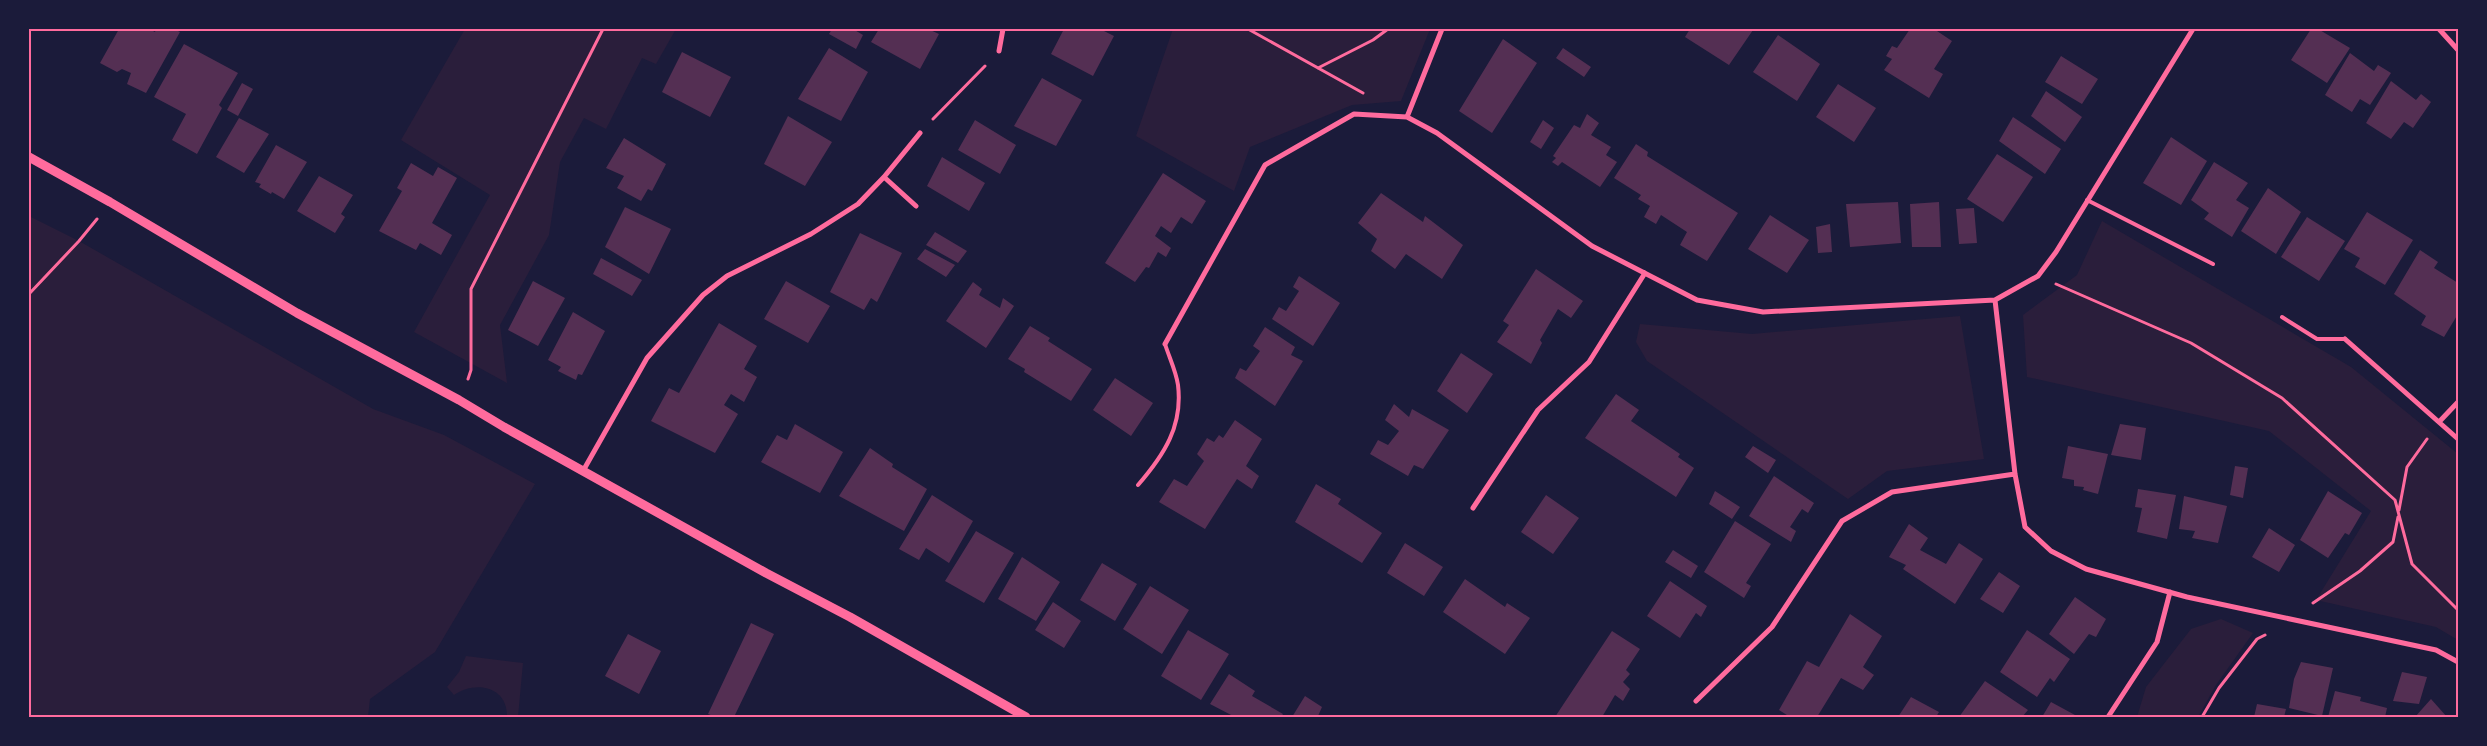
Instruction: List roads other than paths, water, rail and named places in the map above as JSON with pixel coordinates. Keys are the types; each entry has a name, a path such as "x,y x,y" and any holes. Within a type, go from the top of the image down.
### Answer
{"street":[{"path":"999,51 1003,29"},
{"path":"1407,117 1442,29"},
{"path":"1165,344 1265,165 1354,114 1407,117 1437,133 1592,246 1698,300 1763,312 1995,300 2038,276 2193,29"},
{"path":"2439,29 2458,50"},
{"path":"583,471 647,358 703,295 727,276 811,234 858,204 884,177 920,133"},
{"path":"29,157 110,202 297,313 460,400 583,471 850,617 1026,717"},
{"path":"884,177 916,206"},
{"path":"1473,508 1538,410 1589,362 1645,273"},
{"path":"1995,300 2015,474 2025,527 2051,551 2086,570 2170,592 2436,650 2458,662"},
{"path":"2345,339 2458,439"},
{"path":"2439,422 2458,402"},
{"path":"1696,701 1772,628 1842,521 1892,492 2015,474"},
{"path":"2108,717 2157,642 2170,592"}],"lane":[{"path":"2087,200 2213,264"},
{"path":"2282,318 2317,339 2345,339"},
{"path":"1138,485 1156,464 1173,435 1179,413 1178,384 1165,344"}]}
